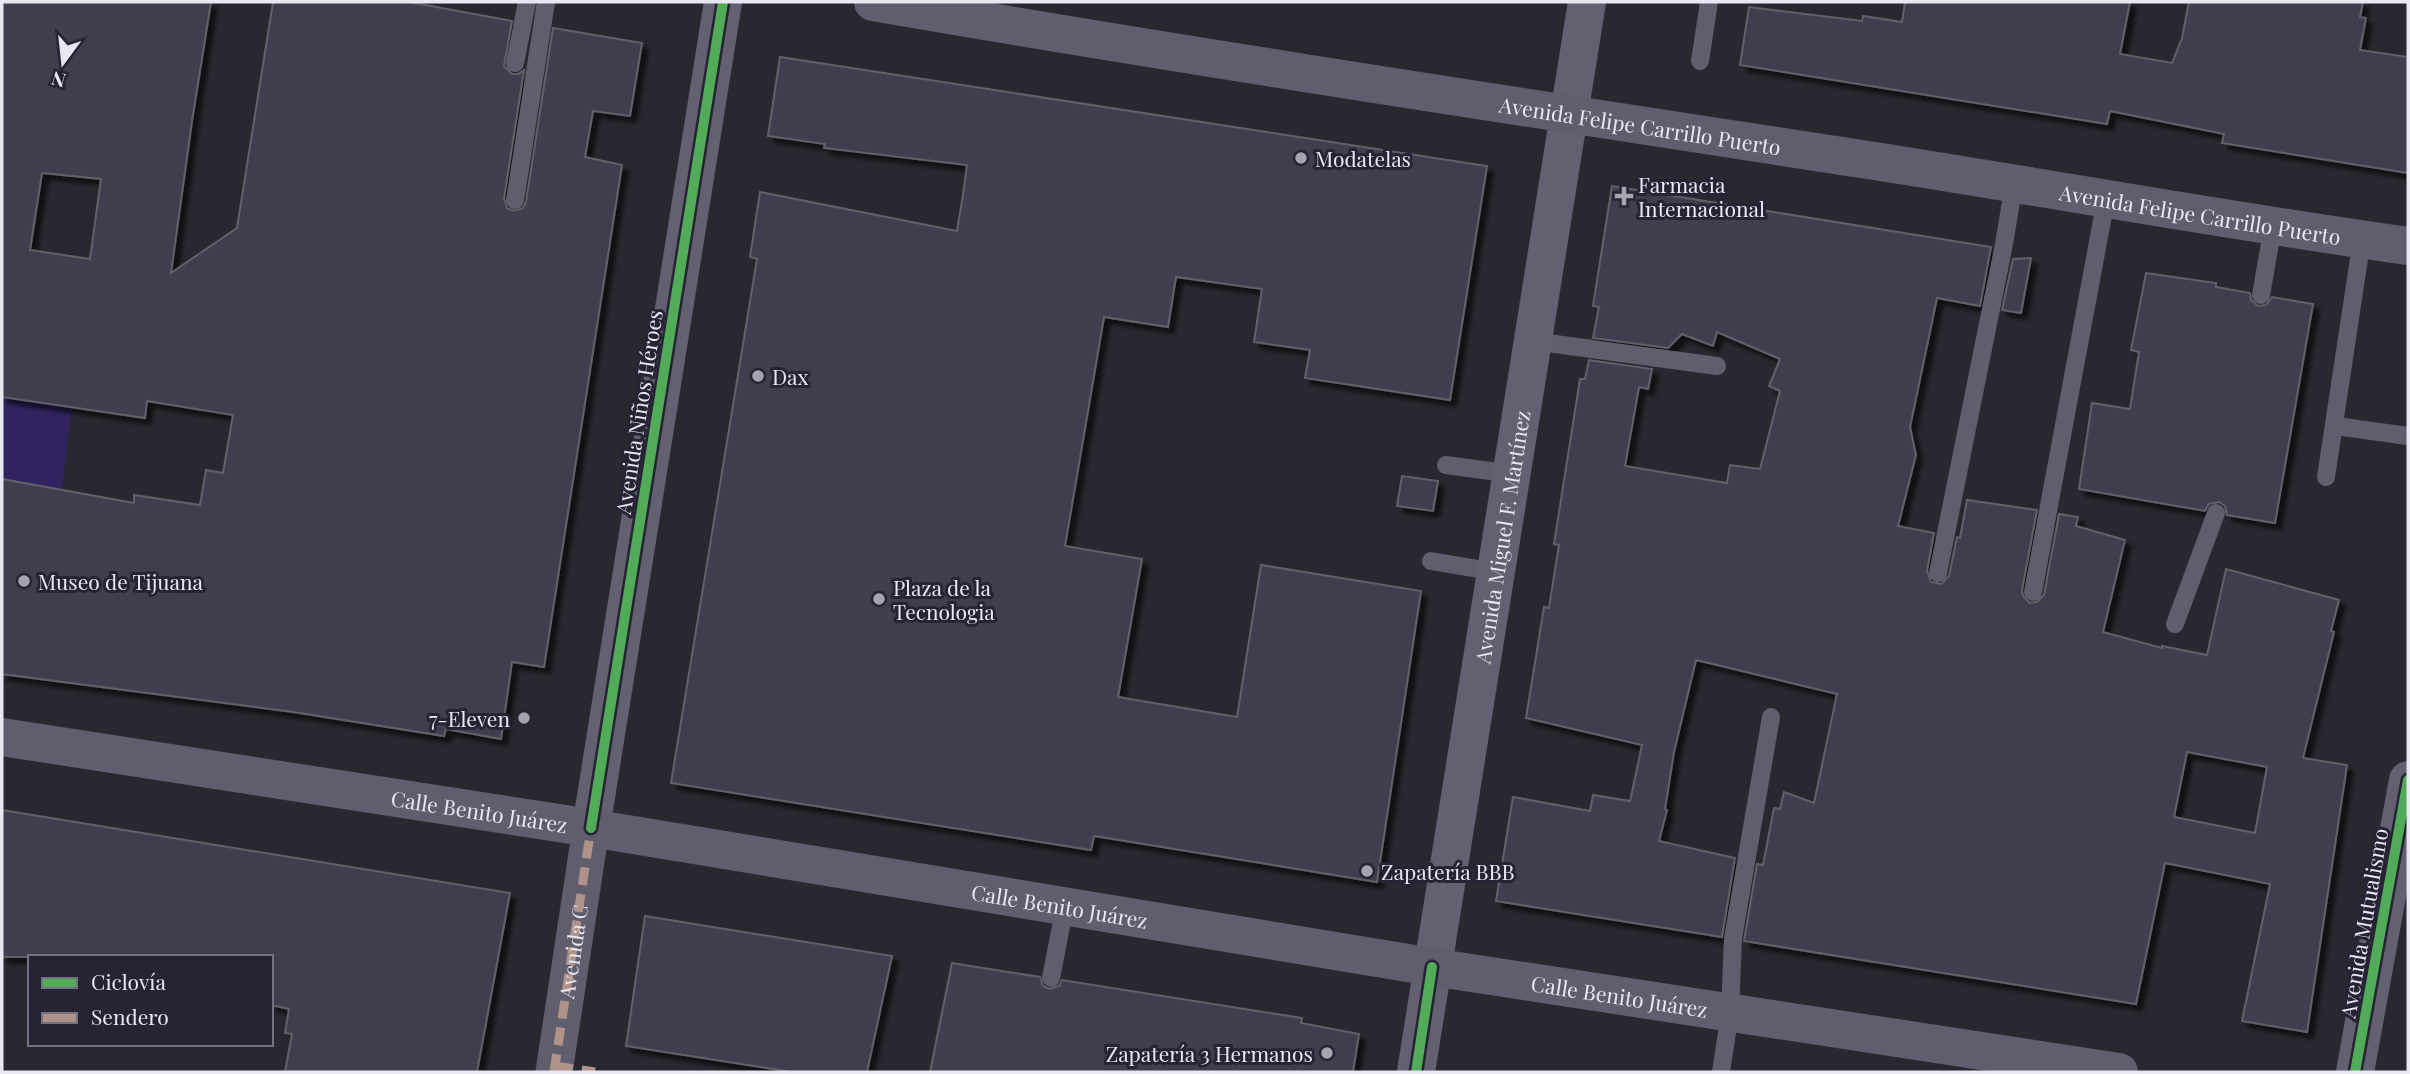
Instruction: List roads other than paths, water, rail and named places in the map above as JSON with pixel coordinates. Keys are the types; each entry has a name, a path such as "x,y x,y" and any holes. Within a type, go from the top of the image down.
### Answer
{"main road":[{"name":"Avenida Felipe Carrillo Puerto","path":"873,2 2408,246"},
{"name":"Calle Benito Juárez","path":"2,737 591,828 1432,967 1730,1013 1959,1055 2119,1072"}],"street":[{"name":"Avenida Niños Héroes","path":"591,828 723,2"},
{"name":"Avenida Miguel F. Martínez","path":"1416,1072 1587,2"},
{"name":"Avenida Mutualismo","path":"2355,1072 2408,780"},
{"name":"Avenida C","path":"554,1072 591,828"}],"lane":[{"path":"515,63 527,2"},
{"path":"515,200 546,2"},
{"path":"1700,61 1709,2"},
{"path":"1938,573 2014,184"},
{"path":"2033,592 2106,199"},
{"path":"2261,295 2273,226"},
{"path":"2326,477 2336,426 2362,239"},
{"path":"1532,341 1717,366"},
{"path":"2336,426 2408,436"},
{"path":"1446,465 1512,474"},
{"path":"2175,624 2216,513"},
{"path":"1431,561 1496,572"},
{"path":"1721,1072 1730,1013 1733,938 1771,717"},
{"path":"1051,978 1065,906"}],"place":[{"name":"Modatelas","path":"1301,158"},
{"name":"Farmacia Internacional","path":"1624,196"},
{"name":"Dax","path":"758,376"},
{"name":"Museo de Tijuana","path":"24,581"},
{"name":"Plaza de la Tecnologia","path":"879,599"},
{"name":"7-Eleven","path":"524,718"},
{"name":"Zapatería BBB","path":"1367,871"},
{"name":"Zapatería 3 Hermanos","path":"1327,1053"}]}
